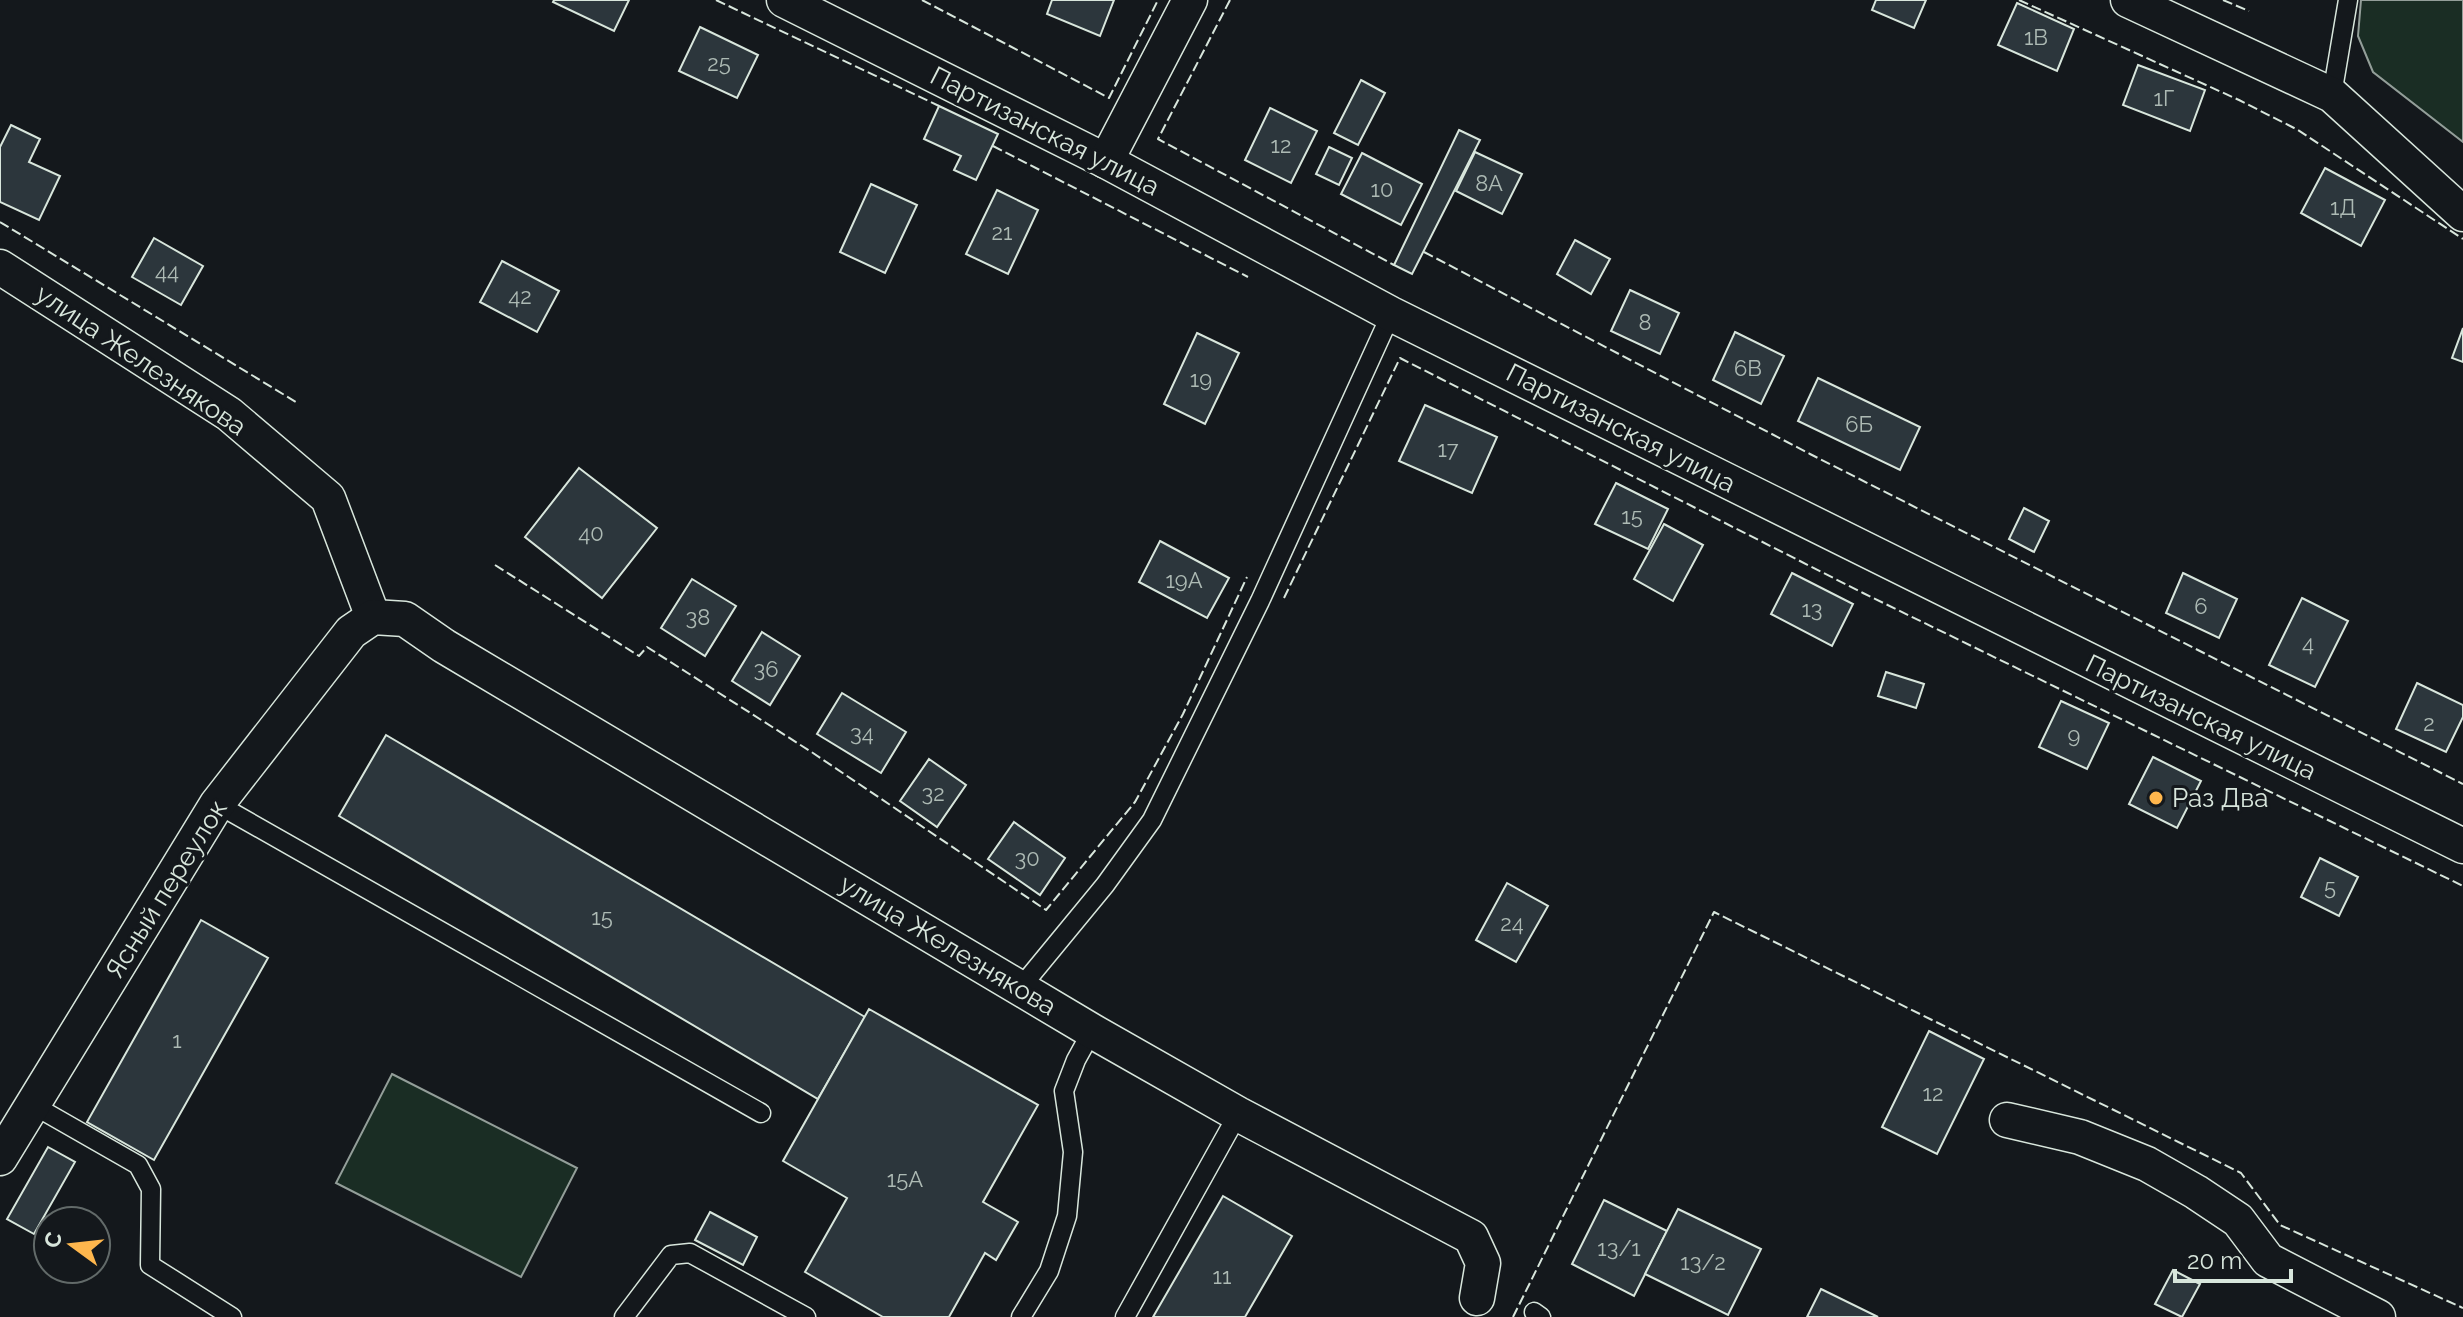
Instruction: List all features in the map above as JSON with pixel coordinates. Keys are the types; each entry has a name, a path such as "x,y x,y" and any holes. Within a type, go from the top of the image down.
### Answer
{"street":[{"name":"Партизанская улица","path":"784,0 1106,161 1391,314 2463,846"},
{"path":"1106,161 1190,0"},
{"path":"2128,0 2332,95 2463,214"},
{"name":"улица Железнякова","path":"0,267 229,414 328,498 362,625 405,619 444,646 1092,1031 1238,1114 1471,1237 1483,1263 1477,1298"},
{"name":"Ясный переулок","path":"2,1151 217,804 362,625"},
{"path":"2007,1120 2080,1137 2147,1164 2238,1220 2268,1260 2378,1317"}],"lane":[{"path":"2332,95 2348,0"},
{"path":"1021,987 1105,885 1152,820 1260,601 1391,314"},
{"path":"217,804 761,1113"},
{"path":"1021,1317 1049,1271 1067,1216 1073,1152 1064,1091 1092,1031"},
{"path":"33,1105 138,1165 151,1189 150,1265 232,1317"},
{"path":"1125,1317 1238,1114"},
{"path":"624,1317 671,1255 690,1253 806,1317"}],"green space":[{"path":"2361,0 2463,0 2463,142 2373,72 2358,36"},
{"path":"392,1074 577,1168 521,1277 336,1183"}],"building":[{"path":"554,0 629,0 614,31"},
{"path":"1052,0 1114,0 1100,36 1047,14"},
{"path":"1876,0 1926,0 1914,28 1872,10"},
{"path":"2017,3 2074,29 2057,71 1998,45"},
{"path":"700,27 758,55 737,98 679,71"},
{"path":"2138,65 2205,90 2190,131 2123,105"},
{"path":"1361,80 1385,93 1358,145 1334,133"},
{"path":"939,106 998,134 976,180 954,170 961,156 924,139"},
{"path":"1270,108 1317,131 1291,183 1245,160"},
{"path":"11,125 40,139 29,162 60,176 39,220 0,202 0,147"},
{"path":"1459,130 1480,140 1412,274 1394,265"},
{"path":"1329,147 1352,158 1339,185 1316,174"},
{"path":"1475,152 1522,174 1502,214 1456,191"},
{"path":"1362,153 1422,184 1401,225 1341,194"},
{"path":"2325,168 2385,200 2361,246 2301,213"},
{"path":"871,184 917,205 885,273 840,252"},
{"path":"997,190 1038,210 1008,274 966,254"},
{"path":"154,238 203,266 181,305 132,277"},
{"path":"1575,240 1610,259 1591,294 1557,274"},
{"path":"502,261 559,291 537,332 480,302"},
{"path":"1630,290 1679,313 1660,354 1611,331"},
{"path":"2463,328 2463,362 2452,358"},
{"path":"1735,332 1784,356 1761,404 1713,380"},
{"path":"1197,333 1239,353 1205,424 1164,404"},
{"path":"1818,378 1920,427 1900,470 1798,421"},
{"path":"1425,405 1497,437 1472,493 1399,461"},
{"path":"579,468 657,528 602,598 525,537"},
{"path":"1616,483 1668,509 1648,549 1595,524"},
{"path":"2024,508 2049,521 2034,552 2009,539"},
{"path":"1664,524 1703,545 1673,601 1634,579"},
{"path":"1160,541 1229,578 1207,618 1139,582"},
{"path":"1792,573 1853,604 1832,646 1771,614"},
{"path":"2183,573 2237,599 2219,638 2166,613"},
{"path":"692,579 736,606 705,656 661,628"},
{"path":"2302,598 2348,621 2315,687 2269,665"},
{"path":"762,632 800,656 770,705 732,681"},
{"path":"1886,672 1924,684 1916,708 1878,696"},
{"path":"2417,683 2463,705 2463,717 2446,752 2396,729"},
{"path":"842,693 906,732 881,773 817,734"},
{"path":"2061,701 2109,723 2087,769 2039,747"},
{"path":"386,735 865,1017 818,1099 339,816"},
{"path":"2153,757 2201,781 2177,828 2129,804"},
{"path":"929,759 966,785 937,827 900,801"},
{"path":"1014,822 1065,858 1040,895 988,859"},
{"path":"2320,858 2358,877 2339,916 2301,897"},
{"path":"1507,883 1548,906 1516,962 1476,940"},
{"path":"201,920 268,958 154,1160 87,1122"},
{"path":"869,1009 1038,1105 983,1202 1018,1222 996,1260 985,1253 949,1317 883,1317 805,1272 847,1198 783,1161"},
{"path":"1929,1031 1984,1059 1937,1154 1882,1127"},
{"path":"48,1147 75,1162 51,1205 32,1205 32,1233 7,1219"},
{"path":"1223,1196 1292,1236 1245,1317 1153,1317"},
{"path":"1604,1200 1667,1231 1634,1296 1572,1264"},
{"path":"1678,1209 1761,1249 1728,1315 1645,1274"},
{"path":"710,1212 757,1237 743,1265 695,1240"},
{"path":"2173,1270 2200,1284 2182,1317 2155,1304"},
{"path":"1821,1289 1878,1317 1807,1317"}],"fence":[{"path":"716,0 939,106"},
{"path":"922,0 1109,98 1158,0"},
{"path":"1230,0 1158,139 1394,265"},
{"path":"2019,0 2298,130 2463,239"},
{"path":"2223,0 2249,11"},
{"path":"993,146 1248,277"},
{"path":"0,222 296,402"},
{"path":"1424,252 1810,454 2463,784"},
{"path":"1284,598 1400,358 1863,593 2463,886"},
{"path":"495,565 639,656 647,647 813,753 1046,910 1135,802 1183,714 1247,577"},
{"path":"1513,1317 1714,912 2241,1173 2280,1225 2463,1308"}],"place":[{"name":"Раз Два","path":"2156,798"}]}
